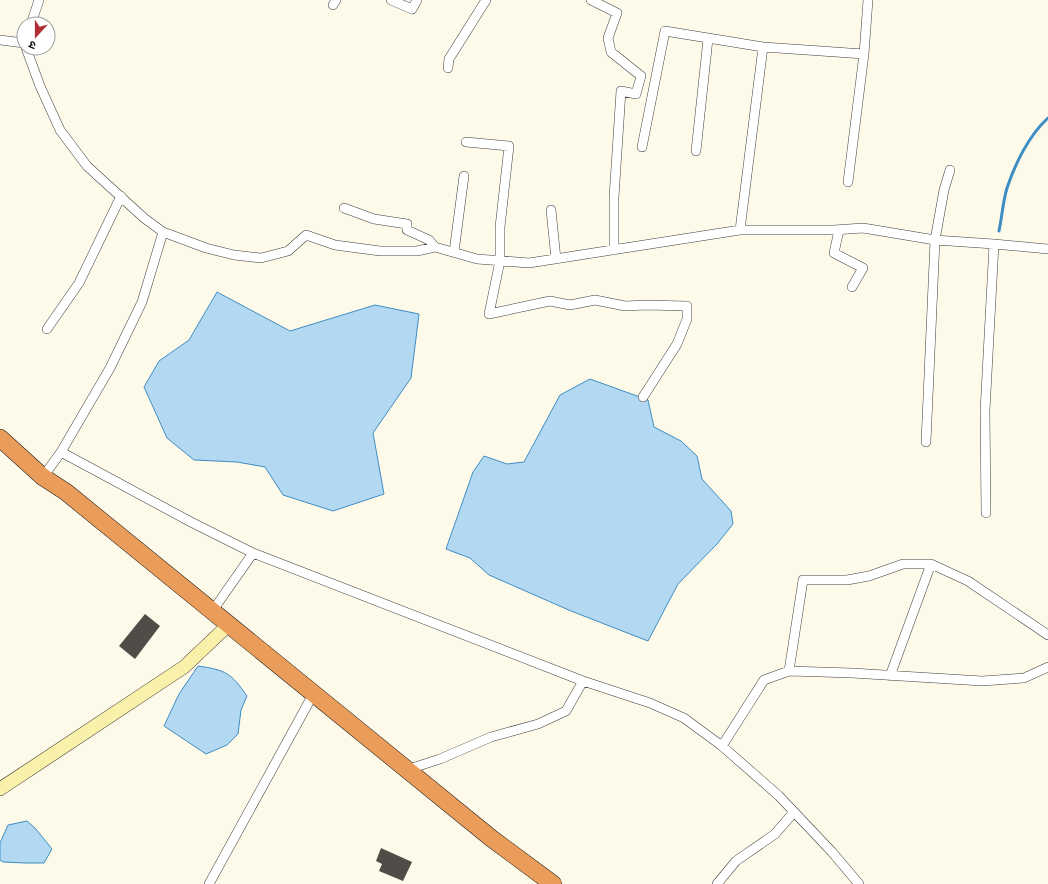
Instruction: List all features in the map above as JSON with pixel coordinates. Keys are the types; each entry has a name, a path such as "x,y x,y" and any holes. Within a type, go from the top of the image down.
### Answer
{"highway":[{"path":"0,438 43,477 66,492 209,614 222,631 310,700 396,774 481,841 539,884"},
{"path":"0,450 491,838 553,884"}],"street":[{"path":"34,16 39,0"},
{"path":"391,0 412,9 417,0"},
{"path":"448,68 449,59 486,0"},
{"path":"591,0 617,13 608,38 611,52 641,76 636,94 621,91 614,197 614,250"},
{"path":"848,182 864,54 868,0"},
{"path":"642,148 665,31 674,31 708,39 762,47 864,54"},
{"path":"696,151 708,39"},
{"path":"0,40 16,42"},
{"path":"740,230 762,47"},
{"path":"29,56 40,86 60,130 87,166 144,218 163,232 220,252 234,255 261,258 288,251 306,235 335,245 380,251 417,251 435,247 477,259 529,263 740,230 839,230 863,228 935,240 1048,249"},
{"path":"466,142 509,146 500,227 500,261 489,314 550,301 570,305 595,300 625,306 687,306 687,319 677,344 643,398"},
{"path":"926,442 935,240 944,190 950,170"},
{"path":"454,252 464,176"},
{"path":"47,329 80,283 121,196"},
{"path":"344,208 374,219 407,224 407,230 429,240 435,247"},
{"path":"551,210 556,259"},
{"path":"839,230 834,253 863,268 852,287"},
{"path":"43,477 61,452 110,368 142,302 163,232"},
{"path":"986,513 985,411 994,244"},
{"path":"61,452 191,522 254,553 583,680 650,702 684,718 722,746 779,796 832,852 859,884"},
{"path":"209,614 254,553"},
{"path":"789,671 803,580 847,580 869,576 903,564 931,564 968,581 1048,635"},
{"path":"890,676 931,564"},
{"path":"0,790 184,667 222,631"},
{"path":"722,746 764,680 789,671 982,682 1024,678 1048,667"},
{"path":"406,770 440,759 491,737 538,724 566,711 583,680"},
{"path":"209,884 310,700"},
{"path":"717,884 736,861 775,834 794,812"}],"water":[{"path":"217,292 290,331 375,305 419,314 411,378 373,433 384,494 333,511 283,495 265,467 237,462 194,460 167,438 144,387 159,361 189,340"},
{"path":"590,379 648,400 654,427 681,441 697,456 702,479 731,511 733,524 717,544 678,584 648,641 571,611 489,575 470,558 446,549 473,472 484,456 507,464 524,462 560,395"},
{"path":"198,666 222,671 232,677 247,696 241,710 238,734 227,745 206,754 164,726 179,694"},
{"path":"27,821 35,828 52,849 44,863 3,862 0,860 0,843 8,825"}],"building":[{"path":"145,614 160,626 135,659 119,646"},
{"path":"381,848 412,862 403,881 379,871 382,864 376,861"}],"waterway":[{"path":"999,231 1006,193 1014,169 1023,150 1041,125 1048,118"}]}
